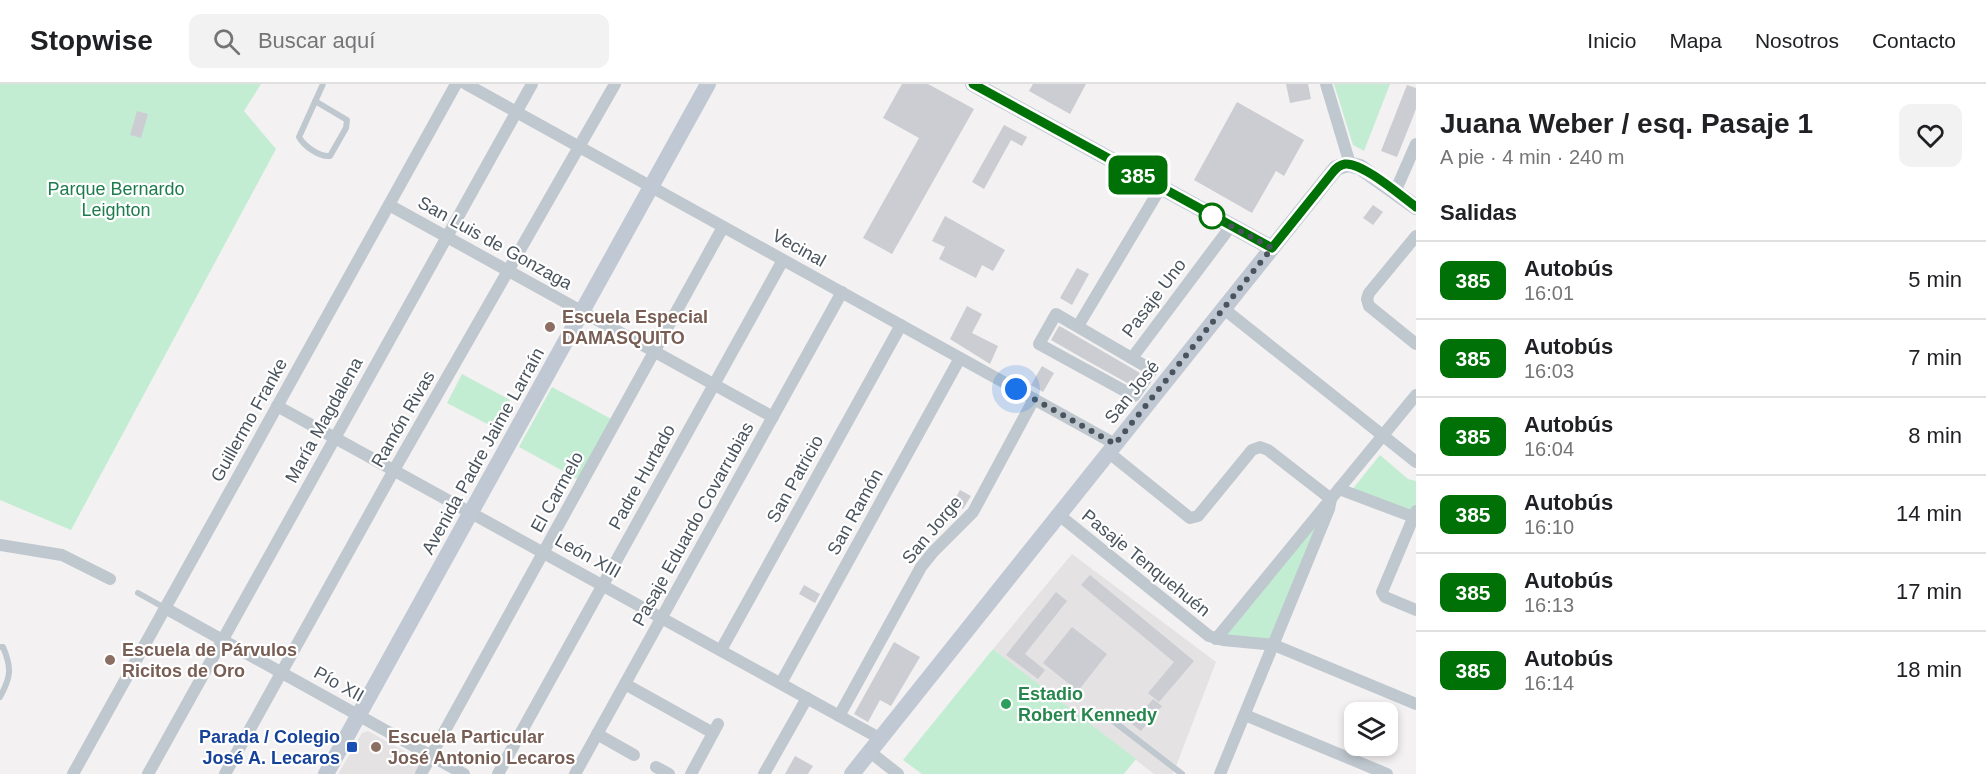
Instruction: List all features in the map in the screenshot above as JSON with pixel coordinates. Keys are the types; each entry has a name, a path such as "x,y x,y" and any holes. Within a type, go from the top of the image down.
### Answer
{"street":[{"name":"Guillermo Franke","path":"74,774 456,84"},
{"name":"Vecinal","path":"466,84 1034,399 1112,448 1190,518 1198,516 1252,450 1260,447 1268,450 1331,499"},
{"name":"María Magdalena","path":"148,774 532,84"},
{"name":"Ramón Rivas","path":"225,774 394,470 615,84"},
{"name":"Avenida Padre Jaime Larraín","path":"326,774 708,84"},
{"path":"975,84 1272,248"},
{"path":"1326,84 1350,164 1360,167 1416,207"},
{"path":"1395,192 1413,157 1416,144"},
{"name":"San José","path":"852,774 1336,168 1350,164"},
{"path":"1132,358 1078,327 1161,187"},
{"name":"San Luis de Gonzaga","path":"389,205 773,417"},
{"name":"Pasaje Uno","path":"1078,327 1056,314 1039,344 1134,396 1152,370 1132,358 1231,226"},
{"name":"El Carmelo","path":"421,774 723,227"},
{"path":"1416,236 1369,293 1367,299 1370,306 1416,344"},
{"name":"Padre Hurtado","path":"498,774 783,260"},
{"name":"Pasaje Eduardo Covarrubias","path":"575,774 842,292"},
{"path":"1224,309 1416,462"},
{"name":"San Patricio","path":"721,650 901,325"},
{"name":"San Ramón","path":"781,683 960,358"},
{"path":"1216,639 1416,395"},
{"name":"San Jorge","path":"839,716 921,567 967,519 976,506 1034,399"},
{"name":"León XIII","path":"277,406 881,739"},
{"path":"1340,489 1415,515 1383,588 1385,597 1416,610"},
{"path":"1221,774 1329,509 1331,499"},
{"name":"Pasaje Tenquehuén","path":"1059,515 1204,633 1216,639 1274,645 1416,704"},
{"path":"0,545 62,555 110,579"},
{"name":"Pío XII","path":"165,608 464,774"},
{"path":"625,684 716,729 691,774"},
{"path":"764,774 807,698"},
{"path":"1245,715 1387,774"},
{"path":"597,734 634,754"},
{"path":"870,752 898,774"},
{"path":"656,767 669,774"}],"lane":[{"path":"315,101 346,120 346,128 330,156 324,157 306,146 299,137 315,101 323,84"},
{"path":"138,593 165,608"},
{"path":"0,647 3,647 10,663 8,682 0,697"},
{"path":"1108,717 1182,774"}],"shaded area":[{"path":"1072,554 1216,662 1173,774 1154,774 993,649"},
{"name":"Escuela Particular José Antonio Lecaros","path":"368,731 422,761 415,774 338,774 362,733"}],"green space":[{"name":"Parque Bernardo Leighton","path":"0,84 261,84 244,111 276,149 71,530 0,500"},
{"path":"1334,84 1390,84 1364,151 1353,145"},
{"path":"462,374 510,400 495,428 447,403"},
{"path":"552,387 615,421 583,482 519,447"},
{"path":"1380,455 1408,479 1416,481 1416,515 1351,491"},
{"path":"1327,508 1269,643 1221,637"},
{"name":"Estadio Robert Kennedy","path":"993,649 1136,759 1124,774 922,774 903,760"}],"building":[{"path":"902,84 928,84 974,109 892,254 863,238 919,138 883,118"},
{"path":"1033,84 1086,84 1070,114 1029,91"},
{"path":"1286,84 1308,84 1311,99 1290,103"},
{"path":"1407,85 1416,88 1416,109 1397,157 1381,151"},
{"path":"1237,102 1304,140 1284,176 1276,171 1252,213 1194,180"},
{"path":"137,111 148,114 141,138 130,135"},
{"path":"1004,125 1027,137 1022,146 1011,140 984,189 972,182"},
{"path":"1373,205 1383,212 1373,225 1363,218"},
{"path":"945,216 1005,250 993,271 982,265 976,278 939,259 945,247 932,241"},
{"path":"1077,268 1089,274 1072,305 1060,298"},
{"path":"967,306 982,314 972,333 998,346 990,364 950,339"},
{"path":"1059,326 1140,373 1131,385 1051,340"},
{"path":"1042,366 1054,373 1043,392 1031,385"},
{"path":"960,490 971,496 963,509 953,503"},
{"path":"1090,575 1194,661 1159,702 1148,693 1174,662 1081,585"},
{"path":"804,585 820,594 815,603 799,594"},
{"path":"1056,592 1067,601 1025,654 1045,670 1038,679 1006,655"},
{"path":"1072,627 1107,654 1078,691 1043,663"},
{"path":"894,642 920,657 891,706 880,700 868,722 854,714"},
{"path":"1153,699 1162,706 1141,731 1132,724"},
{"path":"795,756 813,766 808,774 785,774"}],"bus line":[{"name":"385","path":"973,84 1272,248 1340,165 1360,167 1416,207"}],"place":[{"name":"Escuela Especial DAMASQUITO","path":"550,327"},
{"name":"Escuela de Párvulos Ricitos de Oro","path":"110,660"},
{"name":"Estadio Robert Kennedy","path":"1006,704"},
{"name":"Parada / Colegio José A. Lecaros","path":"352,747"},
{"name":"Escuela Particular José Antonio Lecaros","path":"376,747"}],"route":[{"path":"1016,389 1115,444 1272,248 1212,216"}]}
